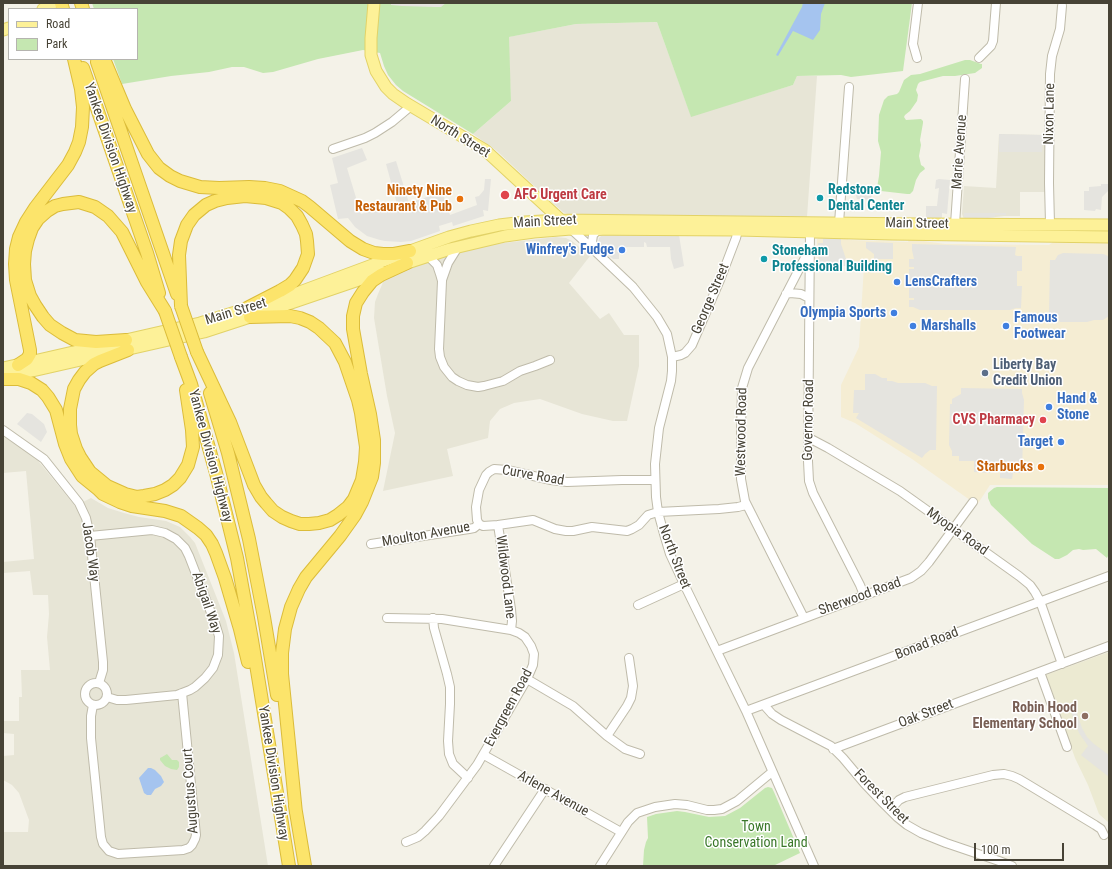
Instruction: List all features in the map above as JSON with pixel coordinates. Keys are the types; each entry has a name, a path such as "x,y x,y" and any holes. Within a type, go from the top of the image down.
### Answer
{"highway":[{"path":"18,365 27,359 30,354 30,350 16,280 16,249 19,237 26,222 68,165 79,142 82,127 83,107 81,89 74,60"},
{"name":"Yankee Division Highway","path":"80,60 193,392 231,530 252,640 288,866"},
{"name":"Yankee Division Highway","path":"96,60 197,352 228,453 249,539 305,866"},
{"path":"104,60 125,109 145,149 159,168 170,176 180,181 200,187 249,187 280,191 302,201 350,241 363,249 374,253 383,254 394,254 410,251"},
{"path":"181,306 181,241 183,233 194,215 206,205 215,201 245,196 262,197 282,203 297,216 307,236 308,254 303,268 290,285 248,313"},
{"path":"127,345 75,340 50,325 40,314 30,296 25,280 24,264 28,239 32,228 38,219 55,206 79,202 95,207 108,216 125,237 147,282 165,311"},
{"path":"296,813 282,674 282,653 285,629 291,607 299,589 306,577 340,536 355,515 366,494 372,477 374,457 373,433 353,329 353,316 356,304 362,292 372,281 381,275 407,263"},
{"path":"197,352 230,422 254,485 266,503 282,517 300,524 314,524 338,515 348,507 354,499 362,480 366,447 358,400 346,362 335,343 310,322 290,316 248,313"},
{"path":"127,345 100,361 82,376 76,384 72,394 69,417 71,434 76,449 90,472 108,486 131,496 150,496 165,490 180,478 189,461 193,447 192,430 181,357"},
{"path":"3,378 31,383 42,390 56,410 65,444 71,459 82,476 103,494 132,506 165,511 181,516 206,535 212,544 225,578 240,629 271,760"}],"main road":[{"name":"North Street","path":"374,3 370,46 374,66 386,87 398,98 485,150 571,229"},
{"name":"Main Street","path":"248,313 410,251 471,231 499,225 525,222 560,220 1109,225"},
{"name":"Main Street","path":"3,378 127,345 200,322 248,313 458,247 505,236 534,232 571,229 738,230 1109,237"},
{"name":"Main Street","path":"3,368 127,345"}],"street":[{"path":"917,58 913,44 918,3"},
{"path":"979,58 991,46 993,41 996,3"},
{"name":"Nixon Lane","path":"1050,224 1050,74 1052,56 1060,29 1062,6"},
{"name":"Marie Avenue","path":"955,224 965,79"},
{"path":"839,223 849,87"},
{"path":"333,149 375,133 392,122 411,106"},
{"name":"North Street","path":"571,229 633,287 655,314 667,334 672,357 672,378 657,440 655,480 658,512 667,544 684,584 746,711 814,866"},
{"path":"595,251 592,242 593,235 598,231 606,229"},
{"name":"George Street","path":"672,357 683,354 692,345 720,280 738,230"},
{"name":"Governor Road","path":"810,231 808,473 811,489 860,585 864,596"},
{"path":"458,247 448,263 442,281 440,352 444,367 450,375 462,383 470,386 487,386 504,381 520,372 550,360"},
{"name":"Westwood Road","path":"804,618 746,505 741,479 742,388 748,368 810,248"},
{"path":"428,256 437,265 442,281"},
{"path":"786,294 801,294 809,298"},
{"name":"Jacob Way","path":"3,430 41,456 48,463 79,503 86,518 90,536 103,662 99,683"},
{"name":"Myopia Road","path":"809,438 883,481 1026,582 1034,590 1040,601 1062,664"},
{"name":"Curve Road","path":"479,524 476,517 477,500 484,479 488,473 493,470 507,470 567,482 655,480"},
{"name":"Sherwood Road","path":"717,651 906,580 921,571 929,562 973,502"},
{"path":"479,524 483,526 498,525 531,520 538,521 555,529 566,531 592,527 625,531 636,527 652,513 734,508 746,505"},
{"name":"Moulton Avenue","path":"371,544 469,529 474,528 479,524"},
{"name":"Wildwood Lane","path":"498,525 511,609 511,630"},
{"name":"Abigail Way","path":"90,536 148,530 165,533 172,536 185,548 219,636 216,662 201,683 195,687 171,696 126,700 117,700 107,697"},
{"name":"Bonad Road","path":"746,711 1109,576"},
{"path":"638,605 684,584"},
{"name":"Evergreen Road","path":"387,618 432,618 511,630 520,633 530,643 534,660 527,679 484,755 468,778 425,831 418,837 406,842"},
{"path":"432,618 434,631 450,687 448,754 453,764 468,778"},
{"name":"Oak Street","path":"834,749 1109,646"},
{"path":"607,736 631,698 633,686 629,658"},
{"path":"1040,672 1067,746"},
{"path":"527,679 573,706 594,726 625,749 640,754"},
{"path":"95,682 99,683 106,688 108,693 107,697 102,704 90,704 86,699 86,688 95,682"},
{"name":"Augustus Court","path":"93,705 91,716 91,738 103,844 109,851 118,854 181,851 192,845 196,835 182,693"},
{"name":"Forest Street","path":"764,705 775,717 828,744 834,749 867,787 902,822 921,832 960,848 1012,866"},
{"name":"Arlene Avenue","path":"484,755 621,832"},
{"path":"600,866 629,820 636,814 655,807 678,804 711,810 727,807 737,801 772,772"},
{"path":"890,810 899,800 910,795 993,775 1004,774 1018,779 1095,825 1101,829 1104,835"},
{"path":"494,866 545,789"}],"shaded area":[{"path":"391,3 446,3 441,7 435,7 391,5"},
{"path":"657,22 691,116 793,85 797,76 817,76 807,217 650,217 570,215 563,212 548,199 497,151 473,134 511,101 508,37 576,24"},
{"path":"999,134 1045,135 1045,192 1020,192 1020,216 964,219 962,214 964,186 996,188"},
{"path":"999,134 1043,135 1042,152 999,152"},
{"path":"362,148 367,160 347,168 361,214 397,204 386,164 396,161 409,203 442,192 450,215 477,205 475,197 479,196 484,190 485,179 491,179 488,211 483,210 484,216 453,226 452,222 439,226 440,231 411,241 385,241 367,236 355,227 348,218 338,219 330,185 338,183 332,158"},
{"path":"936,180 950,180 947,214 942,213 942,218 926,218 926,206 937,206 939,188 935,189"},
{"path":"1101,184 1109,184 1109,190 1102,197 1101,210 1084,210 1084,191 1089,191 1089,187 1101,186"},
{"path":"853,186 873,186 871,200 857,199"},
{"path":"964,213 1006,213 1006,215 995,215 995,217 986,218 964,218"},
{"path":"605,235 679,235 684,266 674,269 670,247 647,247 646,243 644,242 644,247 619,247 619,259 613,259 599,247 598,244 599,238"},
{"path":"556,237 566,238 572,241 590,256 569,283 600,319 609,313 624,335 639,335 639,366 627,421 613,421 582,414 540,399 514,403 500,409 490,421 488,438 447,449 453,476 383,491 395,433 387,396 374,318 375,302 384,280 388,276 425,262 462,251 495,244"},
{"path":"820,237 846,238 849,240 908,242 909,239 945,244 1049,245 1053,242 1109,242 1109,485 990,485 977,505 912,459 855,423 841,417 841,385 859,347 864,266 818,266 817,239"},
{"path":"823,238 841,239 841,244 846,259 846,266 819,266 818,243 823,243"},
{"path":"866,242 893,243 893,259 874,259 874,254 866,248"},
{"path":"912,244 1016,247 1015,255 1022,256 1022,271 1017,271 1017,286 1022,286 1021,308 1010,310 920,310 909,307 909,300 914,300 914,298 909,298 909,269 914,269 914,267 909,267 909,259 914,259"},
{"path":"1063,253 1103,254 1109,257 1109,316 1103,320 1087,322 1060,322 1054,315 1049,315 1050,260 1055,260 1058,255"},
{"path":"865,374 875,374 882,378 887,378 887,381 898,383 925,383 932,386 937,386 936,450 930,450 922,458 856,418 859,413 853,413 854,390 865,390"},
{"path":"961,388 1022,389 1024,400 1022,473 1013,473 1012,479 1000,478 1000,468 991,467 991,473 974,472 974,461 959,461 959,456 952,456 952,451 949,445 950,404 952,404 952,399 961,394"},
{"path":"27,413 32,414 44,424 47,432 41,442 17,424"},
{"path":"3,436 35,457 75,506 91,498 108,508 124,513 166,521 180,527 195,543 226,621 234,653 268,866 3,866 3,832 28,832 29,820 19,793 12,785 3,780 3,756 14,755 14,734 3,733 3,721 19,721 19,697 22,697 21,670 50,670 47,637 49,614 48,595 33,595 30,571 3,573 3,562 34,559 26,471 3,473"},
{"name":"Robin Hood Elementary School","path":"1109,652 1109,823 1099,814 1088,785 1075,758 1046,675"},
{"path":"1073,702 1082,728 1087,737 1109,755 1109,777 1081,755 1088,746 1079,733 1068,704"}],"green space":[{"path":"92,3 912,3 903,71 851,77 841,75 797,76 793,85 691,117 657,22 576,24 509,37 511,101 473,134 403,91 388,75 380,53 363,50 318,59 273,72 263,73 244,67 232,67 209,72 171,76 122,84 113,60 138,60 138,8 94,8"},
{"path":"965,60 982,64 982,68 975,73 943,76 920,82 916,90 918,95 917,101 904,117 906,120 921,119 923,121 919,156 921,165 925,169 920,173 916,180 913,191 910,194 907,194 881,191 877,188 881,152 878,141 879,115 884,100 888,96 897,94 904,80 911,75 920,74"},
{"path":"997,487 1109,488 1109,554 1107,558 1096,549 1079,549 1073,550 1059,559 1055,559 1032,544 991,505 988,498 988,493"},
{"path":"167,754 172,760 177,760 179,762 179,767 177,770 165,766 160,760 160,758"},
{"name":"Town Conservation Land","path":"768,787 772,788 774,792 800,853 773,866 643,866 644,850 648,838 647,817 677,811 709,817 725,816 740,808"}],"water":[{"path":"803,3 825,3 821,14 820,30 813,40 793,31 778,56 776,55"},
{"path":"148,768 155,770 164,782 161,786 155,789 151,795 144,793 139,778"}],"place":[{"name":"AFC Urgent Care","path":"505,195"},
{"name":"Redstone Dental Center","path":"820,198"},
{"name":"Ninety Nine Restaurant & Pub","path":"460,199"},
{"name":"Winfrey's Fudge","path":"622,250"},
{"name":"Stoneham Professional Building","path":"764,259"},
{"name":"LensCrafters","path":"897,282"},
{"name":"Olympia Sports","path":"894,313"},
{"name":"Marshalls","path":"913,326"},
{"name":"Famous Footwear","path":"1006,326"},
{"name":"Liberty Bay Credit Union","path":"985,373"},
{"name":"Hand & Stone","path":"1049,407"},
{"name":"CVS Pharmacy","path":"1043,420"},
{"name":"Target","path":"1061,442"},
{"name":"Starbucks","path":"1041,467"},
{"name":"Robin Hood Elementary School","path":"1085,716"}]}
